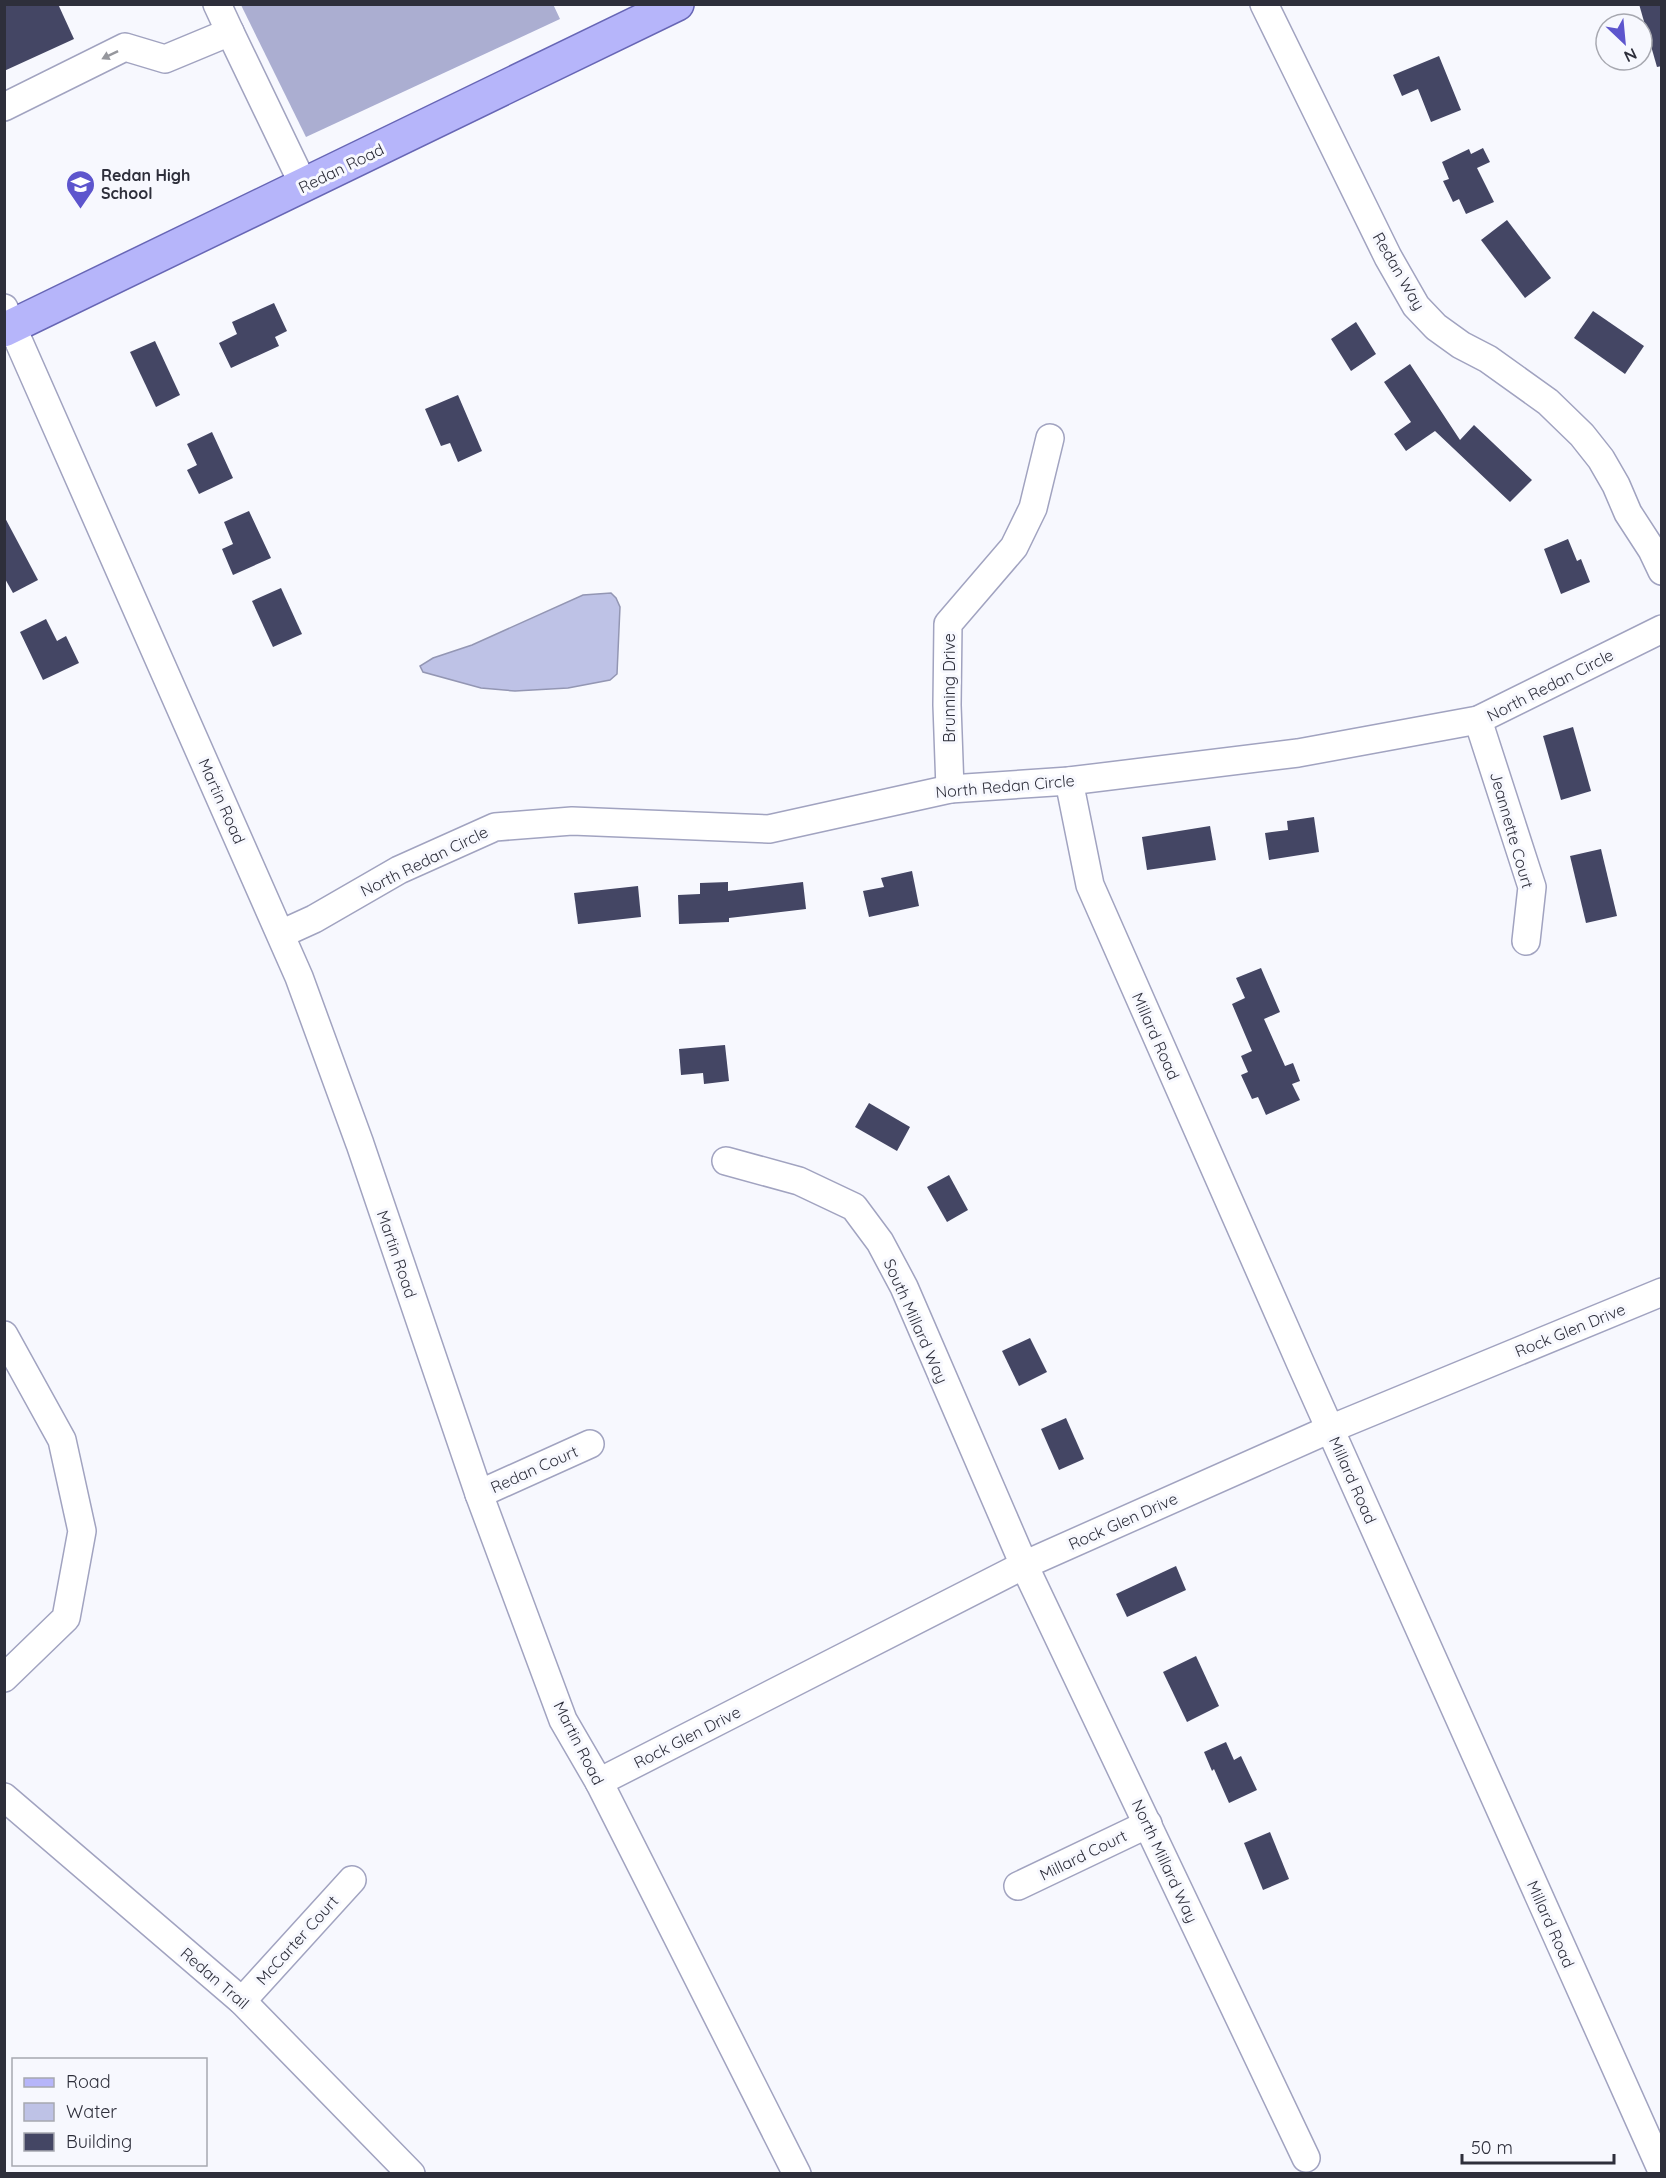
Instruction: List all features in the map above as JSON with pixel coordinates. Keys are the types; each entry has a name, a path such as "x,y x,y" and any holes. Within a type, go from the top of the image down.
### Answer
{"main road":[{"name":"Redan Road","path":"7,321 304,186 677,4"}],"street":[{"path":"217,4 304,186"},
{"name":"Redan Way","path":"1264,4 1388,257 1416,306 1437,327 1461,345 1488,359 1548,402 1582,435 1601,459 1628,513 1652,550 1662,571"},
{"path":"4,107 125,47 165,59 230,32"},
{"name":"Martin Road","path":"7,321 299,977 360,1144 479,1494 563,1720 599,1782 797,2174"},
{"name":"Brunning Drive","path":"951,789 947,705 948,624 1014,547 1033,508 1050,438"},
{"name":"North Redan Circle","path":"281,934 314,919 399,870 495,827 572,821 769,829 951,789 1069,781 1298,753 1478,720 1662,629"},
{"name":"Jeannette Court","path":"1478,720 1532,887 1527,941"},
{"name":"Millard Road","path":"1069,781 1090,885 1662,2171"},
{"name":"South Millard Way","path":"726,1161 799,1181 854,1206 880,1242 904,1287 1024,1565"},
{"name":"Rock Glen Drive","path":"599,1782 1024,1565 1330,1429 1662,1292"},
{"path":"4,1335 62,1440 82,1531 66,1618 4,1678"},
{"name":"Redan Court","path":"479,1494 590,1444"},
{"name":"North Millard Way","path":"1024,1565 1306,2158"},
{"name":"Redan Trail","path":"4,1797 242,2001 411,2174"},
{"name":"Millard Court","path":"1018,1886 1148,1824"},
{"name":"McCarter Court","path":"242,2001 352,1880"}],"shaded area":[{"path":"553,4 560,19 306,137 241,5"}],"water":[{"path":"611,593 620,607 617,674 610,680 568,688 515,691 481,688 423,672 420,666 433,658 472,645 583,595"}],"building":[{"path":"4,4 58,4 74,39 4,71"},
{"path":"1639,4 1662,4 1662,66 1657,67 1654,56 1654,12 1641,12"},
{"path":"1439,56 1461,110 1431,122 1418,89 1402,96 1393,75"},
{"path":"1483,148 1490,162 1477,168 1494,202 1466,214 1459,199 1453,202 1443,181 1449,179 1442,162 1469,149 1471,154"},
{"path":"1507,220 1551,278 1525,298 1481,240"},
{"path":"274,303 287,331 275,337 279,346 231,368 219,343 237,334 232,322"},
{"path":"1593,311 1644,346 1625,374 1574,338"},
{"path":"1356,322 1376,354 1351,371 1331,339"},
{"path":"155,341 180,395 156,407 130,352"},
{"path":"1410,364 1460,440 1474,425 1532,480 1510,502 1435,431 1406,451 1394,434 1411,422 1384,382"},
{"path":"458,395 482,451 458,462 450,443 441,446 425,409"},
{"path":"212,432 233,478 199,494 187,470 197,465 187,444"},
{"path":"249,511 271,558 233,575 222,549 233,544 224,522"},
{"path":"4,516 38,580 13,593 4,577"},
{"path":"1568,539 1577,561 1581,559 1590,582 1561,594 1544,549"},
{"path":"281,588 302,634 273,647 252,601"},
{"path":"46,619 57,641 66,636 79,663 43,680 20,632"},
{"path":"1573,727 1591,791 1561,800 1543,736"},
{"path":"1314,817 1319,852 1269,860 1265,833 1288,830 1287,821"},
{"path":"1210,826 1216,860 1147,870 1142,837"},
{"path":"1601,849 1617,916 1586,923 1570,856"},
{"path":"912,871 919,906 869,917 863,891 884,887 881,878"},
{"path":"728,882 728,891 803,882 806,909 729,918 729,922 679,924 678,895 700,894 700,883"},
{"path":"638,886 641,917 578,924 574,893"},
{"path":"1261,968 1280,1012 1264,1019 1285,1066 1293,1063 1300,1081 1292,1084 1300,1100 1266,1115 1258,1097 1252,1099 1241,1075 1248,1072 1241,1056 1252,1051 1232,1004 1245,998 1236,978"},
{"path":"725,1045 729,1081 704,1084 703,1073 681,1075 679,1049"},
{"path":"869,1103 910,1127 897,1151 855,1127"},
{"path":"949,1175 968,1210 947,1222 927,1187"},
{"path":"1030,1338 1047,1372 1019,1386 1002,1351"},
{"path":"1066,1418 1084,1459 1059,1470 1041,1429"},
{"path":"1176,1566 1186,1590 1127,1617 1116,1594"},
{"path":"1196,1656 1219,1706 1187,1722 1163,1672"},
{"path":"1226,1742 1234,1760 1241,1756 1257,1790 1229,1803 1204,1752"},
{"path":"1270,1832 1289,1879 1263,1890 1244,1843"}],"place":[{"name":"Redan High School","path":"80,210"}]}
